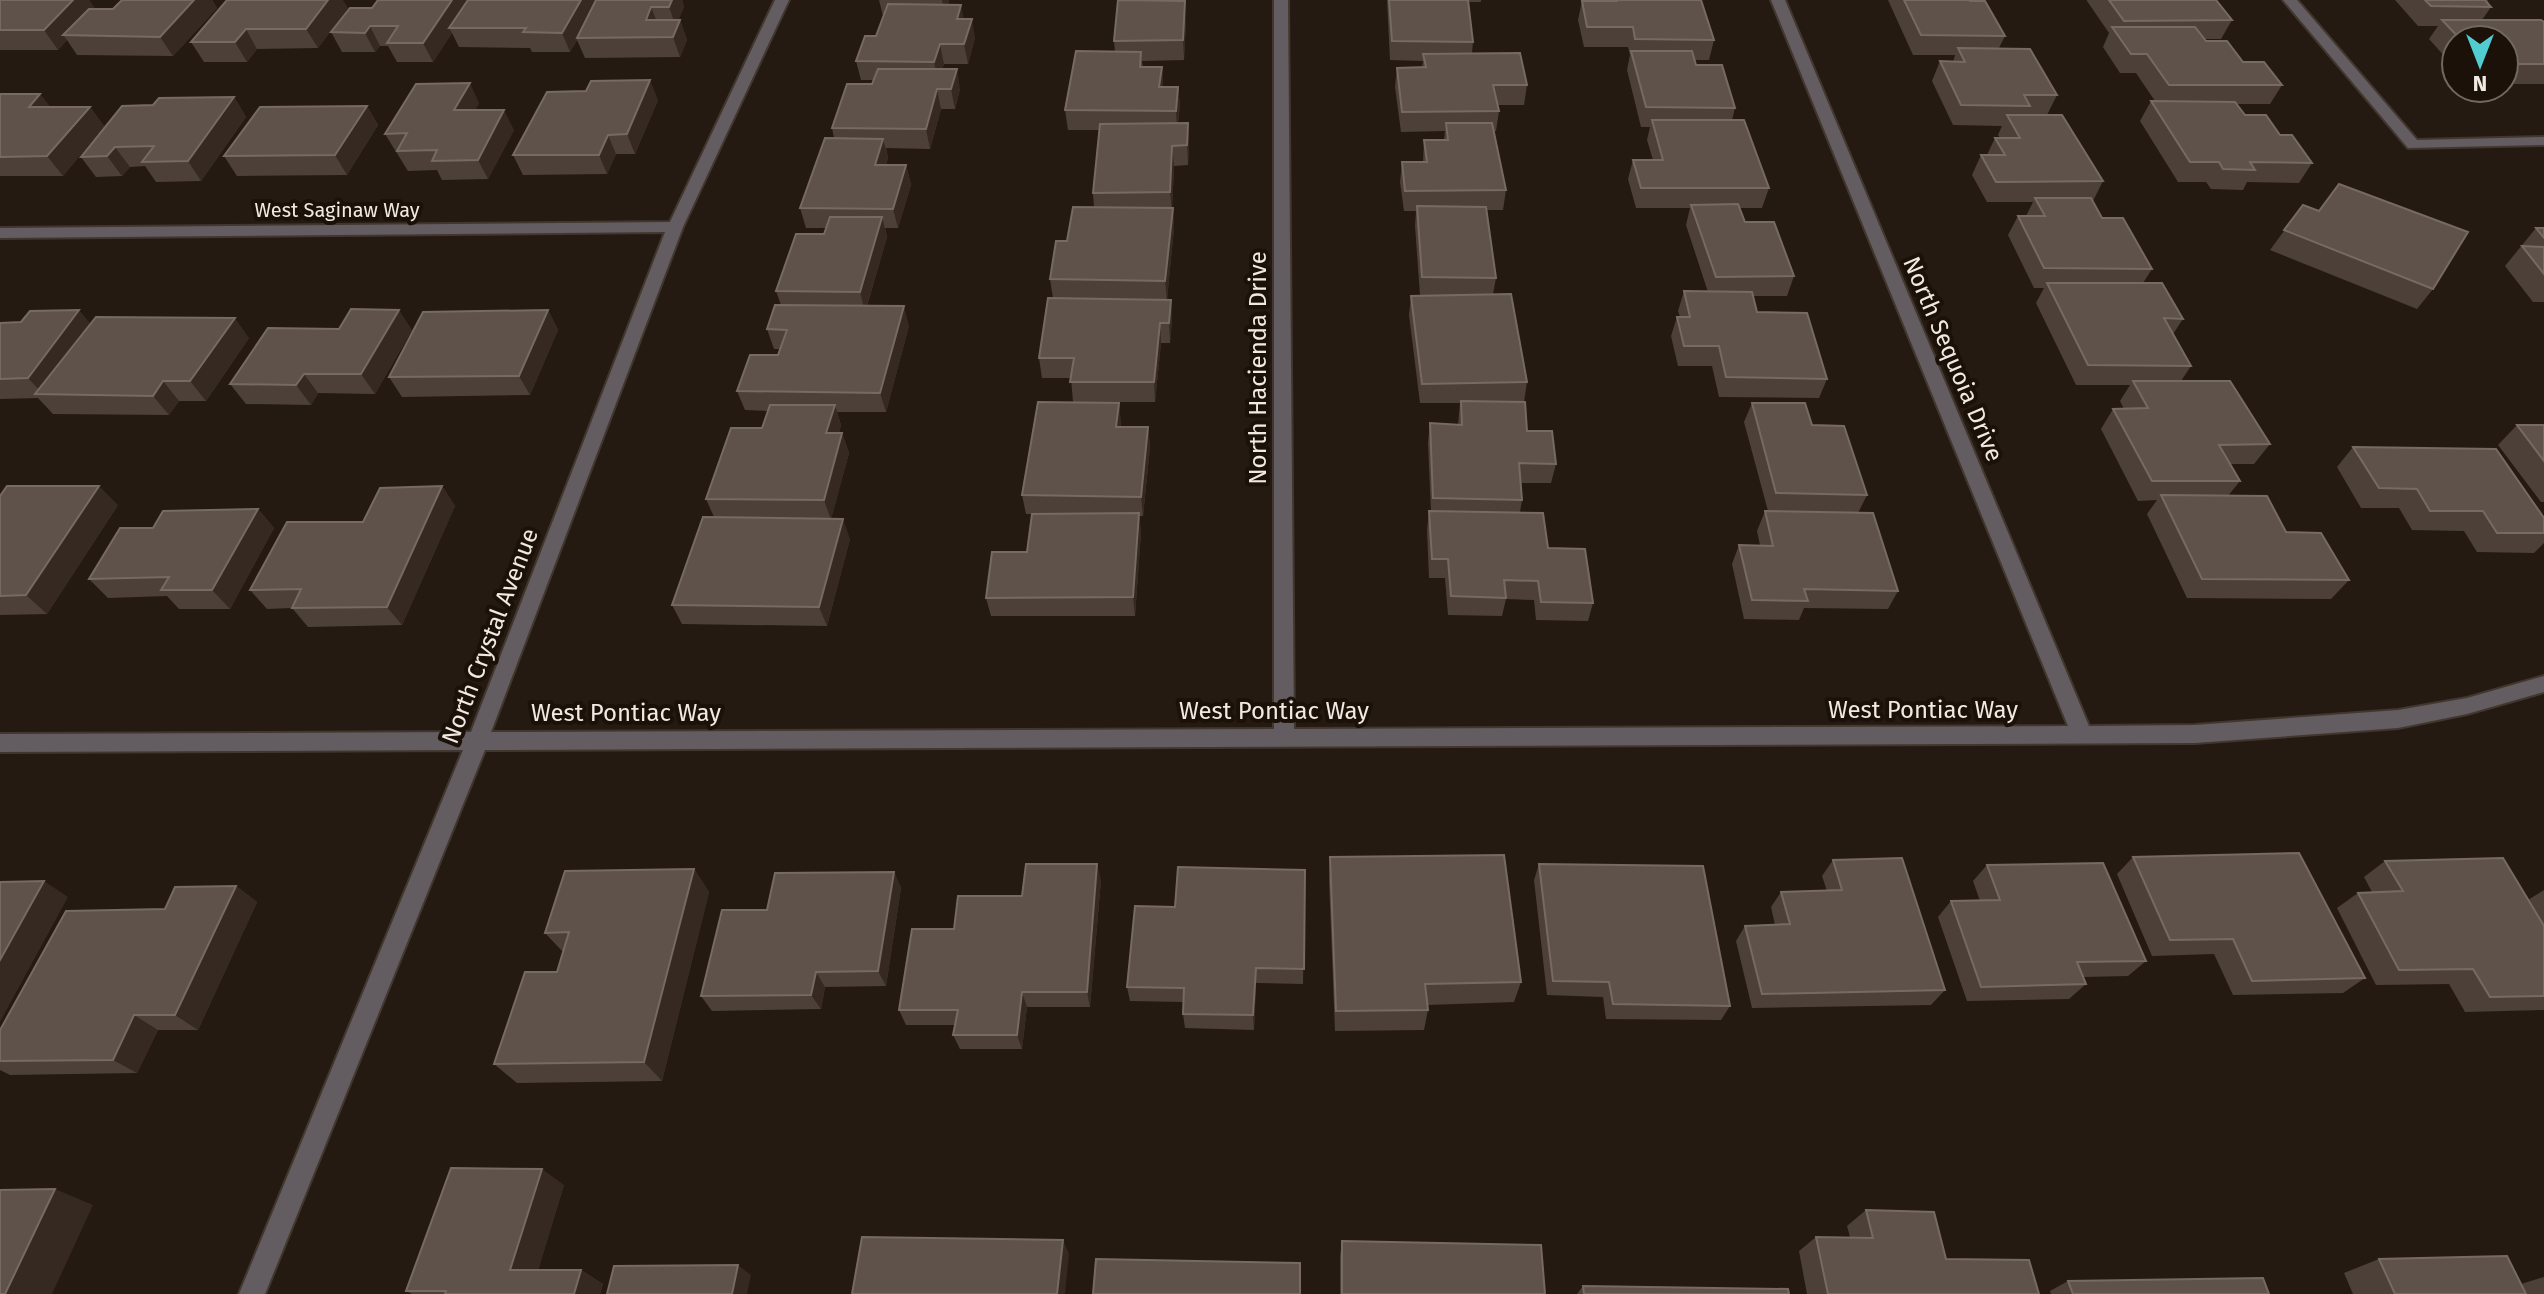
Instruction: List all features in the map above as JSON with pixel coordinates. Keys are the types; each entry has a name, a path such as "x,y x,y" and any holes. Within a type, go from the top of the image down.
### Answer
{"street":[{"name":"North Crystal Avenue","path":"252,1294 478,740 675,227 782,0"},
{"name":"North Hacienda Drive","path":"1281,0 1284,736"},
{"name":"North Sequoia Drive","path":"1778,0 2083,736"},
{"path":"2290,0 2413,145 2544,141"},
{"name":"West Saginaw Way","path":"0,233 675,227"},
{"name":"West Pontiac Way","path":"0,743 2223,733 2398,719 2467,706 2544,684"}],"building":[{"path":"0,0 73,0 44,30 0,30"},
{"path":"122,0 194,0 160,37 63,35 89,9 113,9"},
{"path":"227,0 328,0 306,29 246,29 235,42 191,42"},
{"path":"378,0 452,0 423,43 387,43 398,26 370,26 365,33 331,32 350,8 372,8"},
{"path":"468,0 581,0 562,33 523,32 526,28 449,28"},
{"path":"596,0 672,0 669,7 651,7 646,20 680,20 673,37 577,38"},
{"path":"1118,0 1185,1 1183,40 1114,41"},
{"path":"1389,0 1468,0 1473,42 1392,41"},
{"path":"1701,0 1714,40 1635,39 1633,27 1587,27 1582,1"},
{"path":"1904,0 1985,1 2005,36 1921,35"},
{"path":"2109,0 2216,0 2232,20 2124,21"},
{"path":"2425,0 2485,0 2491,7 2431,6"},
{"path":"888,4 961,5 957,19 972,19 964,44 940,44 934,62 856,61 865,36 876,36"},
{"path":"2442,20 2541,20 2544,22 2544,64 2520,64 2520,24 2446,24"},
{"path":"2112,27 2195,27 2206,41 2227,41 2243,62 2264,62 2282,85 2169,85 2147,54 2131,54"},
{"path":"1958,48 2030,49 2057,95 2024,95 2030,106 1961,105 1940,61 1965,62"},
{"path":"1076,51 1141,52 1140,67 1162,67 1159,87 1178,87 1176,111 1065,110"},
{"path":"1631,51 1692,51 1696,65 1722,65 1735,108 1646,107"},
{"path":"1520,53 1527,85 1493,85 1499,111 1402,112 1397,68 1426,67 1423,54"},
{"path":"878,69 957,69 951,89 937,89 926,129 832,128 847,84 872,84"},
{"path":"650,80 627,134 608,135 599,155 513,155 547,92 586,91 591,81"},
{"path":"470,83 454,110 504,110 478,160 432,161 437,150 397,151 407,133 385,134 416,84"},
{"path":"0,94 40,94 29,107 90,107 47,156 0,157"},
{"path":"234,97 188,161 142,162 154,146 115,147 107,156 81,157 122,106 153,105 159,98"},
{"path":"2151,101 2235,102 2245,115 2266,115 2280,135 2292,135 2312,163 2250,162 2255,170 2223,169 2219,162 2190,162"},
{"path":"367,106 335,155 224,156 260,107"},
{"path":"2007,115 2062,115 2103,181 1996,182 1981,155 2005,155 1995,138 2020,138"},
{"path":"1652,120 1744,120 1769,188 1641,188 1633,160 1663,160"},
{"path":"1188,123 1187,145 1172,146 1170,192 1093,193 1100,124"},
{"path":"1446,123 1492,123 1506,190 1405,191 1402,162 1427,162 1424,140 1448,140"},
{"path":"825,138 883,139 875,165 906,165 893,209 800,208"},
{"path":"2339,184 2468,232 2433,289 2284,230 2303,205 2319,211"},
{"path":"2035,198 2091,198 2102,218 2123,218 2152,269 2044,268 2018,216 2045,216"},
{"path":"1738,204 1745,222 1774,222 1794,276 1716,277 1691,205"},
{"path":"1417,206 1486,207 1496,278 1422,277"},
{"path":"1073,207 1173,208 1165,281 1050,279 1056,241 1067,241"},
{"path":"830,217 882,217 860,292 776,291 796,234 824,234"},
{"path":"2522,246 2544,247 2544,274"},
{"path":"2047,283 2162,283 2183,319 2164,318 2191,366 2088,365"},
{"path":"1684,291 1752,292 1757,312 1807,313 1827,379 1726,377 1719,346 1684,346 1677,317 1690,317"},
{"path":"1511,294 1527,382 1422,384 1411,296"},
{"path":"1048,298 1171,300 1169,323 1160,323 1154,382 1070,382 1074,358 1039,358"},
{"path":"775,305 904,306 880,393 737,391 750,355 778,355 787,330 767,329"},
{"path":"351,309 399,310 361,374 304,374 296,385 230,384 268,328 339,329"},
{"path":"79,310 28,378 0,379 0,323 21,322 30,311"},
{"path":"548,310 519,376 389,377 423,312"},
{"path":"96,317 235,318 190,381 163,381 153,396 35,394"},
{"path":"2133,381 2230,381 2270,444 2219,445 2240,481 2152,481 2113,409 2148,408"},
{"path":"1461,401 1525,402 1527,431 1552,431 1556,464 1519,463 1522,500 1433,498 1430,423 1462,425"},
{"path":"1038,402 1119,403 1116,427 1148,427 1141,497 1022,495"},
{"path":"1752,403 1805,403 1812,425 1844,426 1867,495 1776,493"},
{"path":"770,405 835,405 826,433 842,433 824,500 706,499 731,428 762,428"},
{"path":"2517,425 2544,425 2544,461"},
{"path":"2353,447 2496,449 2544,518 2544,533 2497,533 2483,511 2430,511 2417,489 2379,488"},
{"path":"7,486 99,486 26,595 0,596 0,496"},
{"path":"442,486 387,607 292,608 301,589 250,590 287,522 363,522 380,488"},
{"path":"2161,495 2267,496 2286,532 2321,533 2349,580 2202,579"},
{"path":"258,509 212,590 161,590 169,577 89,579 120,528 153,528 163,511"},
{"path":"1429,511 1543,513 1548,548 1585,549 1593,603 1541,602 1538,581 1504,580 1506,598 1451,596 1448,559 1432,559"},
{"path":"1765,511 1873,513 1898,591 1804,589 1808,601 1752,600 1739,545 1773,546"},
{"path":"1139,513 1133,597 986,598 992,552 1027,552 1032,514"},
{"path":"703,517 843,519 819,607 672,605"},
{"path":"2299,853 2365,978 2252,981 2233,939 2170,940 2133,857"},
{"path":"1504,855 1521,982 1425,984 1428,1010 1336,1011 1330,857"},
{"path":"1902,858 1945,990 1762,994 1745,926 1790,924 1781,892 1842,890 1833,860"},
{"path":"2503,858 2544,926 2544,996 2490,997 2473,969 2399,970 2358,893 2403,891 2385,861"},
{"path":"2103,863 2146,961 2077,962 2086,984 1981,987 1951,901 2000,900 1987,865"},
{"path":"1026,864 1097,864 1087,992 1022,992 1017,1035 953,1035 958,1010 899,1010 912,929 954,929 958,896 1022,896"},
{"path":"1539,864 1703,866 1730,1006 1613,1004 1609,982 1553,981"},
{"path":"1178,867 1305,870 1304,969 1256,968 1253,1015 1183,1014 1184,988 1127,987 1135,906 1175,907"},
{"path":"694,869 644,1062 494,1064 525,972 557,972 569,932 545,933 565,871"},
{"path":"894,872 878,971 816,972 811,995 701,996 722,910 767,910 775,873"},
{"path":"44,881 0,960 0,882"},
{"path":"236,886 175,1015 134,1015 113,1060 0,1061 0,1030 66,911 165,909 175,887"},
{"path":"451,1168 542,1169 510,1270 581,1270 574,1294 406,1291"},
{"path":"55,1189 5,1294 0,1294 0,1190"},
{"path":"1866,1210 1934,1212 1946,1259 2029,1260 2039,1294 1828,1294 1816,1237 1873,1238"},
{"path":"862,1237 1063,1240 1057,1294 852,1294"},
{"path":"1342,1241 1541,1245 1545,1294 1342,1294"},
{"path":"2507,1256 2526,1294 2395,1294 2379,1259"},
{"path":"1096,1259 1300,1263 1300,1294 1093,1294"},
{"path":"738,1265 732,1294 607,1294 614,1266"},
{"path":"2263,1278 2269,1294 2073,1294 2068,1281"},
{"path":"1583,1286 1788,1289 1789,1294 1584,1294"}]}
